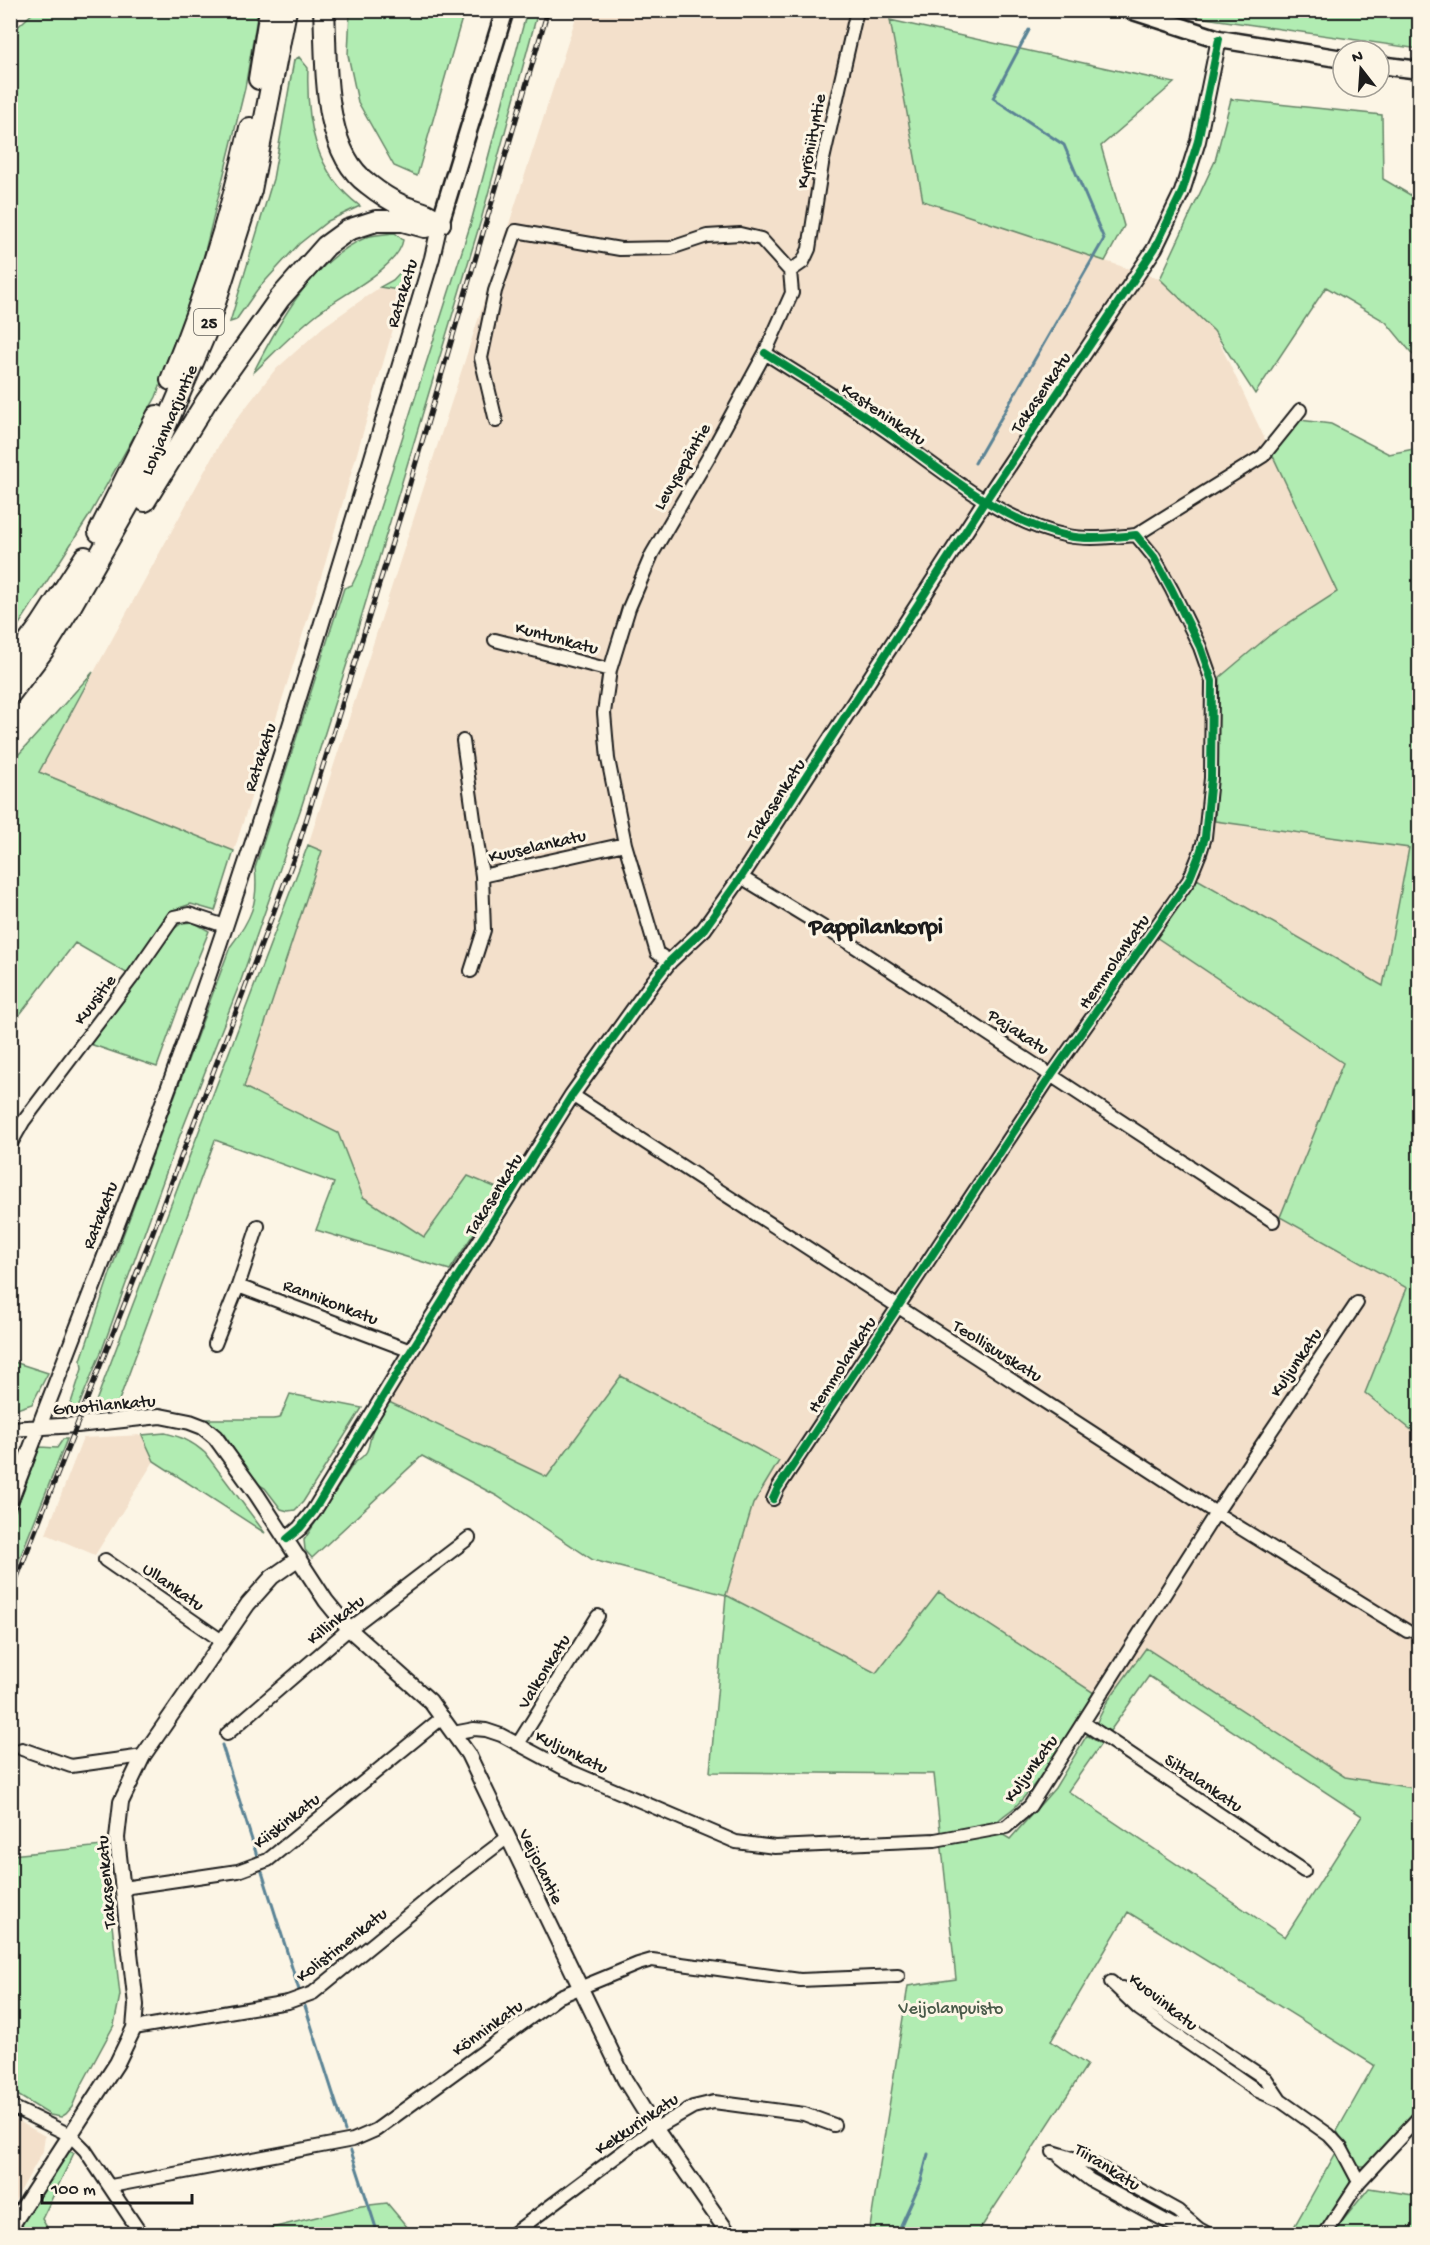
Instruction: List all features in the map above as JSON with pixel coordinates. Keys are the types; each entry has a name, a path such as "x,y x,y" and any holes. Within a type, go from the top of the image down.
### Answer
{"highway":[{"name":"Lohjanharjuntie","path":"10,667 41,625 88,553 128,477 166,394 191,331 237,184 257,93 270,10"},
{"name":"Lohjanharjuntie","path":"10,694 45,648 142,481 205,334 251,190 285,10"},
{"path":"324,10 326,86 331,118 346,156 366,183 402,206 429,214 440,223"},
{"path":"68,610 93,586 206,402 280,298 326,246 348,230 376,221 403,221 425,227 440,223"}],"main road":[{"name":"Ratakatu","path":"440,223 505,10"},
{"path":"1130,10 1219,39 1331,57"},
{"path":"1391,66 1419,70"}],"street":[{"name":"Kyröniityntie","path":"790,271 803,262 809,249 822,164 857,10"},
{"name":"Takasenkatu","path":"287,1539 313,1512 572,1095 670,961 704,929 741,877 985,501 1155,248 1182,192 1198,141 1219,39"},
{"name":"Ratakatu","path":"10,1502 171,1082 225,926 335,579 432,258 440,223"},
{"path":"495,421 481,358 495,291 516,231 620,249 671,248 707,236 740,234 761,239 790,271"},
{"name":"Levysepäntie","path":"670,961 657,953 625,844 608,759 604,713 610,670 629,608 652,554 765,353 792,293 790,271"},
{"name":"Kasteninkatu","path":"765,353 876,423 985,501"},
{"path":"985,501 1034,525 1069,536 1136,535 1263,456 1300,410"},
{"name":"Hemmolankatu","path":"773,1499 896,1307 1052,1074 1189,880 1205,837 1211,778 1212,681 1200,647 1172,590 1154,557 1136,535"},
{"name":"Kuntunkatu","path":"495,639 610,670"},
{"path":"462,741 482,876"},
{"name":"Kuuselankatu","path":"471,971 484,930 482,876 625,844"},
{"name":"Pajakatu","path":"741,877 851,944 1273,1221"},
{"name":"Kuusitie","path":"10,1145 23,1122 131,979 174,917 189,914 225,926"},
{"name":"Teollisuuskatu","path":"572,1095 1216,1513 1407,1631"},
{"path":"215,1344 258,1227"},
{"name":"Rannikonkatu","path":"238,1286 411,1351"},
{"name":"Kuljunkatu","path":"453,1733 465,1730 486,1730 574,1773 736,1842 775,1847 935,1840 1006,1827 1030,1806 1216,1513 1357,1303"},
{"name":"Gruotilankatu","path":"10,1430 77,1425 144,1416 174,1417 190,1422 215,1437 287,1539"},
{"name":"Killinkatu","path":"227,1734 349,1629 469,1538"},
{"name":"Veijolantie","path":"287,1539 326,1601 349,1629 430,1701 468,1754 620,2070 655,2128 729,2235"},
{"name":"Takasenkatu","path":"10,2228 117,2063 134,2028 136,2005 117,1838 121,1802 143,1756 248,1604 272,1577 298,1558"},
{"name":"Ullankatu","path":"105,1560 222,1641"},
{"name":"Valkonkatu","path":"518,1744 598,1616"},
{"name":"Kiiskinkatu","path":"123,1888 238,1871 268,1860 442,1717"},
{"name":"Siltalankatu","path":"1084,1723 1304,1871"},
{"path":"22,1749 71,1766 143,1756"},
{"name":"Kolistimenkatu","path":"134,2028 288,2002 313,1993 454,1878 508,1838"},
{"name":"Könninkatu","path":"111,2186 353,2140 376,2130 560,1996 652,1960 800,1980 897,1976"},
{"name":"Kuovinkatu","path":"1281,2101 1266,2079 1147,2000 1111,1982 1148,2016 1256,2090 1281,2101 1329,2135 1341,2148 1359,2182"},
{"name":"Kekkurinkatu","path":"513,2235 655,2128 693,2107 714,2102 804,2114 834,2125"},
{"path":"10,2106 70,2135 85,2150 111,2186 141,2235"},
{"path":"1325,2235 1359,2182 1419,2116"},
{"name":"Tiirankatu","path":"1053,2152 1105,2171 1179,2211 1203,2232 1173,2225 1090,2181 1053,2152"}],"shaded area":[{"path":"853,10 890,20 923,201 1160,279 1214,331 1337,592 1270,635 1241,826 1409,848 1383,986 1197,880 1156,937 1343,1063 1280,1217 1407,1288 1365,1393 1419,1436 1419,1789 1345,1777 1147,1648 1107,1702 939,1592 876,1673 726,1594 753,1504 778,1461 621,1376 547,1477 389,1402 519,1197 468,1176 425,1237 363,1197 338,1133 244,1087 322,852 308,845 578,11"},
{"path":"380,287 404,291 325,564 234,851 39,772 225,434 274,371 323,327"},
{"path":"142,1435 154,1461 95,1555 46,1534 83,1438"},
{"path":"11,2117 45,2136 43,2151 11,2208"}],"green space":[{"path":"35,11 258,11 245,88 193,300 156,397 89,516 11,637 11,33"},
{"path":"350,11 464,11 417,176 394,166 358,102 348,55"},
{"path":"527,11 538,11 481,220 351,651 301,808 240,983 175,1148 102,1350 75,1415 69,1409 82,1369 81,1360 122,1238 230,947 252,910 256,891 255,868 344,588 352,585 362,564 470,226"},
{"path":"1174,11 1419,11 1419,49 1391,45 1391,39 1350,39 1191,16"},
{"path":"890,20 1174,83 1101,146 1124,226 1105,261 923,201"},
{"path":"299,57 308,68 312,126 323,162 345,193 360,206 328,221 299,244 257,290 236,320 230,322 273,179 294,60"},
{"path":"1231,99 1382,115 1383,179 1419,200 1419,362 1386,322 1326,287 1255,394 1214,331 1160,279 1215,161"},
{"path":"395,233 403,240 391,261 367,281 309,320 253,373 274,333 299,294 330,261 347,247 367,237"},
{"path":"409,263 404,291 380,287 393,280"},
{"path":"1300,420 1331,424 1389,454 1419,448 1419,1436 1365,1393 1407,1288 1280,1217 1343,1063 1156,937 1197,879 1383,986 1409,848 1215,821 1220,677 1270,635 1337,592 1272,454"},
{"path":"93,672 39,772 234,851 215,911 191,904 170,911 128,974 75,943 11,1026 10,764"},
{"path":"308,845 322,851 244,1087 338,1133 363,1197 424,1237 468,1176 502,1190 450,1270 316,1230 334,1183 215,1140 114,1414 90,1417"},
{"path":"193,922 209,931 157,1067 90,1044 171,931 182,923"},
{"path":"11,1361 48,1373 32,1404 11,1411"},
{"path":"621,1376 779,1461 753,1504 726,1595 593,1560 497,1496 422,1456 312,1558 305,1550 304,1540 354,1463 366,1453 373,1428 389,1402 547,1477"},
{"path":"290,1394 362,1408 303,1502 295,1510 288,1511 281,1509 265,1488 256,1483 223,1433 203,1419 280,1418"},
{"path":"165,1433 187,1440 205,1453 265,1533 154,1461 142,1435"},
{"path":"63,1439 67,1439 11,1580 11,1523 40,1447 57,1448"},
{"name":"Veijolanpuisto","path":"939,1592 1094,1693 1038,1780 993,1829 1010,1839 1055,1788 1087,1735 1101,1744 1068,1791 1285,1937 1362,1816 1149,1676 1110,1731 1096,1724 1107,1702 1146,1648 1345,1777 1419,1789 1419,2107 1366,2166 1357,2166 1337,2131 1374,2065 1128,1912 1051,2041 1087,2065 977,2234 869,2234 908,1986 956,1979 934,1774 710,1772 726,1595 876,1673"},
{"path":"103,1846 120,1995 114,2025 72,2107 61,2117 50,2115 11,2091 11,1855"},
{"path":"69,2151 74,2153 42,2219 51,2234 14,2234 63,2156"},
{"path":"1337,2151 1350,2173 1350,2186 1318,2234 1290,2234"},
{"path":"1369,2188 1419,2196 1419,2234 1332,2234"},
{"path":"387,2203 413,2234 247,2234 361,2206"}],"waterway":[{"path":"975,463 1104,239 1064,145 993,98 1029,30"},
{"path":"222,1745 257,1856"},
{"path":"262,1872 299,1990"},
{"path":"305,2006 345,2131"},
{"path":"351,2151 378,2234"},
{"path":"897,2234 921,2181 928,2154"}],"railway":[{"path":"10,1595 152,1234 297,850 403,507 548,10"}],"cycle path":[{"path":"287,1539 313,1512 572,1095 654,981 670,961 704,929 741,877 985,501 1155,248 1182,192 1198,141 1219,39"},
{"path":"765,353 898,439 992,505 1016,518 1042,529 1068,536 1102,538 1136,535 1154,557 1172,590 1200,647 1212,681 1211,778 1205,837 1189,880 1052,1074 778,1488 773,1499"}],"district":[{"name":"Pappilankorpi","path":"876,925"}]}
